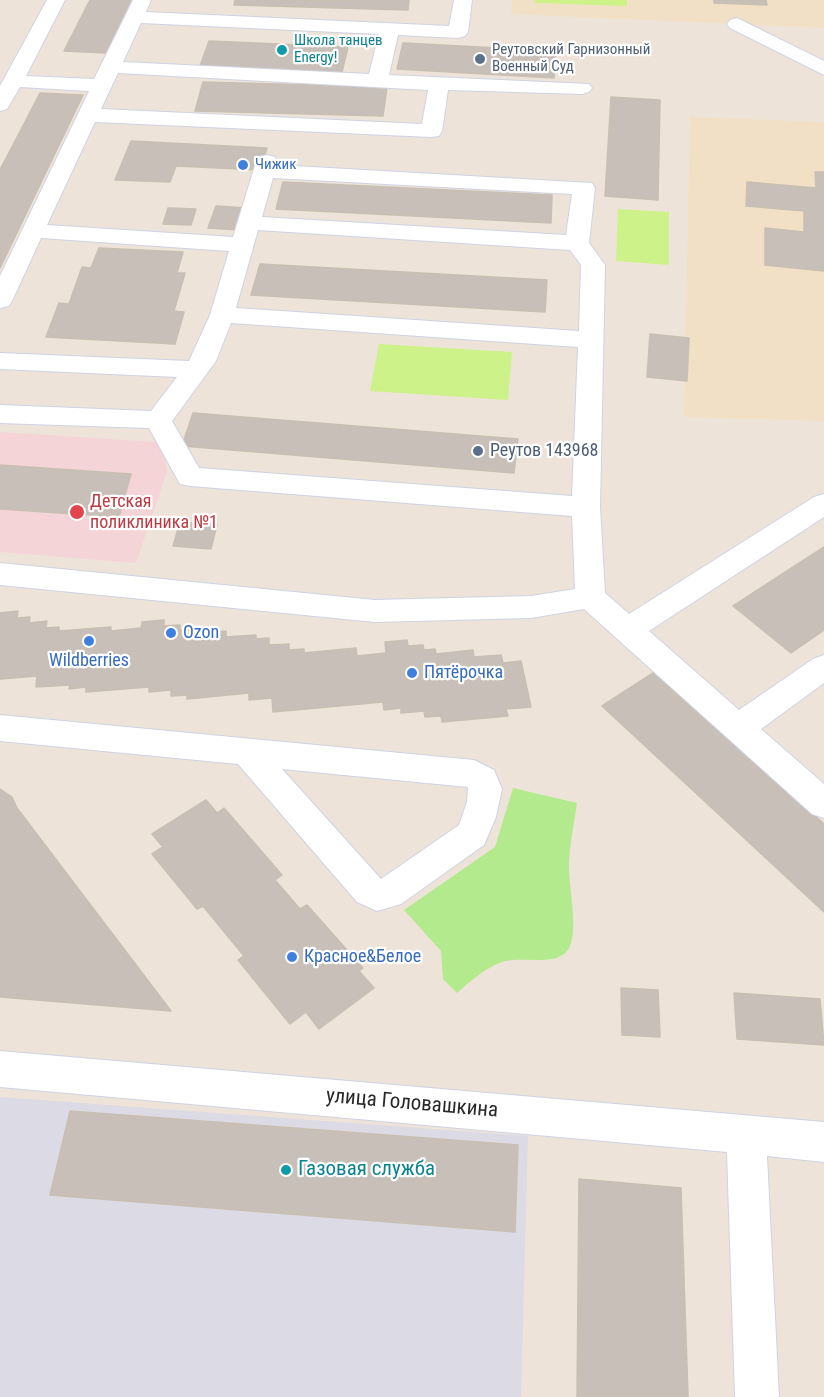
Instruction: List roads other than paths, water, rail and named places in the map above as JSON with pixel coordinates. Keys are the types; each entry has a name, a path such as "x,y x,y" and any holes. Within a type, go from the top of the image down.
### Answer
{"street":[{"path":"0,105 56,0"},
{"path":"0,301 138,9 390,29 458,32 463,0"},
{"path":"737,24 824,69"},
{"path":"378,81 390,29"},
{"path":"13,81 106,76 378,81 582,88"},
{"path":"88,115 431,131 439,84"},
{"path":"158,420 203,361 222,315 266,166 584,188 577,243 593,265 586,507 590,597 824,804"},
{"path":"33,231 577,243"},
{"path":"222,315 590,340"},
{"path":"0,361 197,370"},
{"path":"0,414 158,420"},
{"path":"158,420 190,477 586,507"},
{"path":"627,630 824,504"},
{"path":"0,574 375,610 531,608 590,597"},
{"path":"738,728 824,667"},
{"path":"0,728 474,774 483,780 486,787 478,824 472,835 389,893 377,896 369,891 247,752"},
{"name":"улица Головашкина","path":"0,1069 824,1143"},
{"path":"746,1135 757,1397"}],"place":[{"name":"Школа танцев Energy!","path":"282,50"},
{"name":"Реутовский Гарнизонный Военный Суд","path":"480,59"},
{"name":"Чижик","path":"243,165"},
{"name":"Реутов 143968","path":"478,451"},
{"name":"Детская поликлиника №1","path":"77,512"},
{"name":"Ozon","path":"171,633"},
{"name":"Wildberries","path":"89,641"},
{"name":"Пятёрочка","path":"412,673"},
{"name":"Красное&Белое","path":"292,957"},
{"name":"Газовая служба","path":"286,1170"}]}
